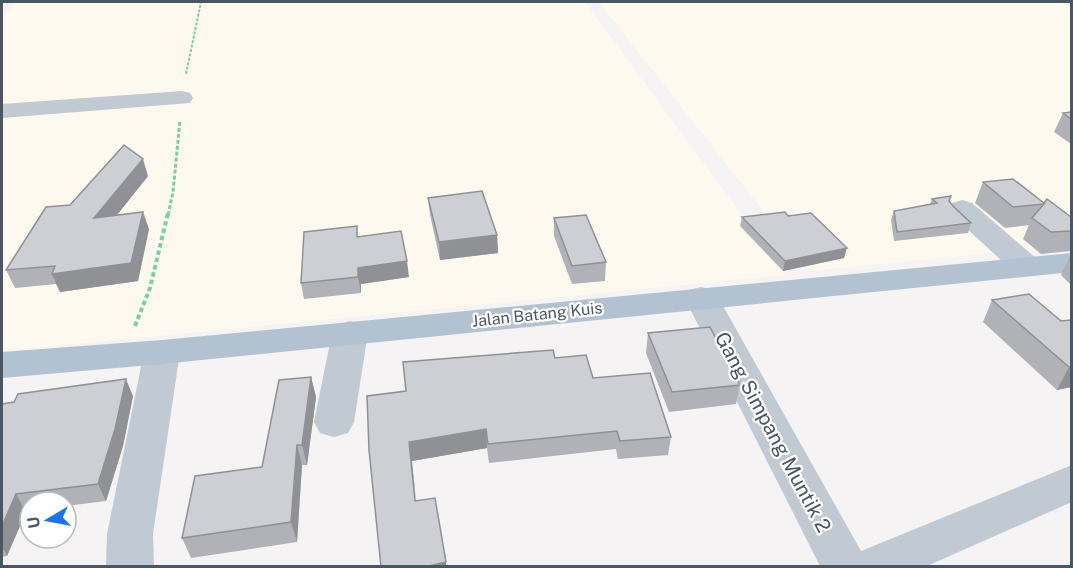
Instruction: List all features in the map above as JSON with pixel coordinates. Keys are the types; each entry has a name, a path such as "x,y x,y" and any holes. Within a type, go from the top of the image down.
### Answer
{"main road":[{"name":"Jalan Batang Kuis","path":"2,365 1071,262"}],"street":[{"path":"2,111 182,98"},
{"path":"962,209 1026,266"},
{"name":"Gang Simpang Muntik 2","path":"701,297 874,566"},
{"path":"334,422 350,333"},
{"path":"130,567 130,534 143,353"},
{"path":"874,566 1071,482"}],"path":[{"path":"143,353 150,288 173,192 182,98 201,2"}],"shaded area":[{"path":"17,2 585,2 786,275 2,351 2,17"},
{"path":"599,2 1071,2 1071,245 810,271"}],"building":[{"path":"1071,112 1071,119 1063,113"},
{"path":"124,145 143,159 94,218 143,212 131,263 52,274 55,266 6,270 46,207 70,205"},
{"path":"1013,179 1044,203 1047,199 1071,217 1071,231 1051,232 1032,218 1044,204 1013,207 983,182"},
{"path":"482,191 497,235 439,242 428,198"},
{"path":"951,196 949,201 971,223 897,232 894,211 937,203 932,199"},
{"path":"785,212 788,216 811,213 847,248 785,261 742,217"},
{"path":"586,215 606,262 572,266 554,218"},
{"path":"357,226 357,237 401,231 407,261 358,268 358,277 301,283 304,232"},
{"path":"1029,294 1061,321 1071,320 1071,367 992,300"},
{"path":"710,327 740,385 672,392 648,333"},
{"path":"553,350 555,358 586,355 593,378 650,373 671,437 620,441 617,431 488,444 486,429 409,442 415,501 435,498 446,562 425,567 381,567 369,450 367,396 406,391 403,362"},
{"path":"311,377 302,445 297,445 291,522 182,538 195,476 262,467 279,380"},
{"path":"126,379 115,429 98,484 49,490 18,490 2,526 2,404 14,402 18,394"}]}
